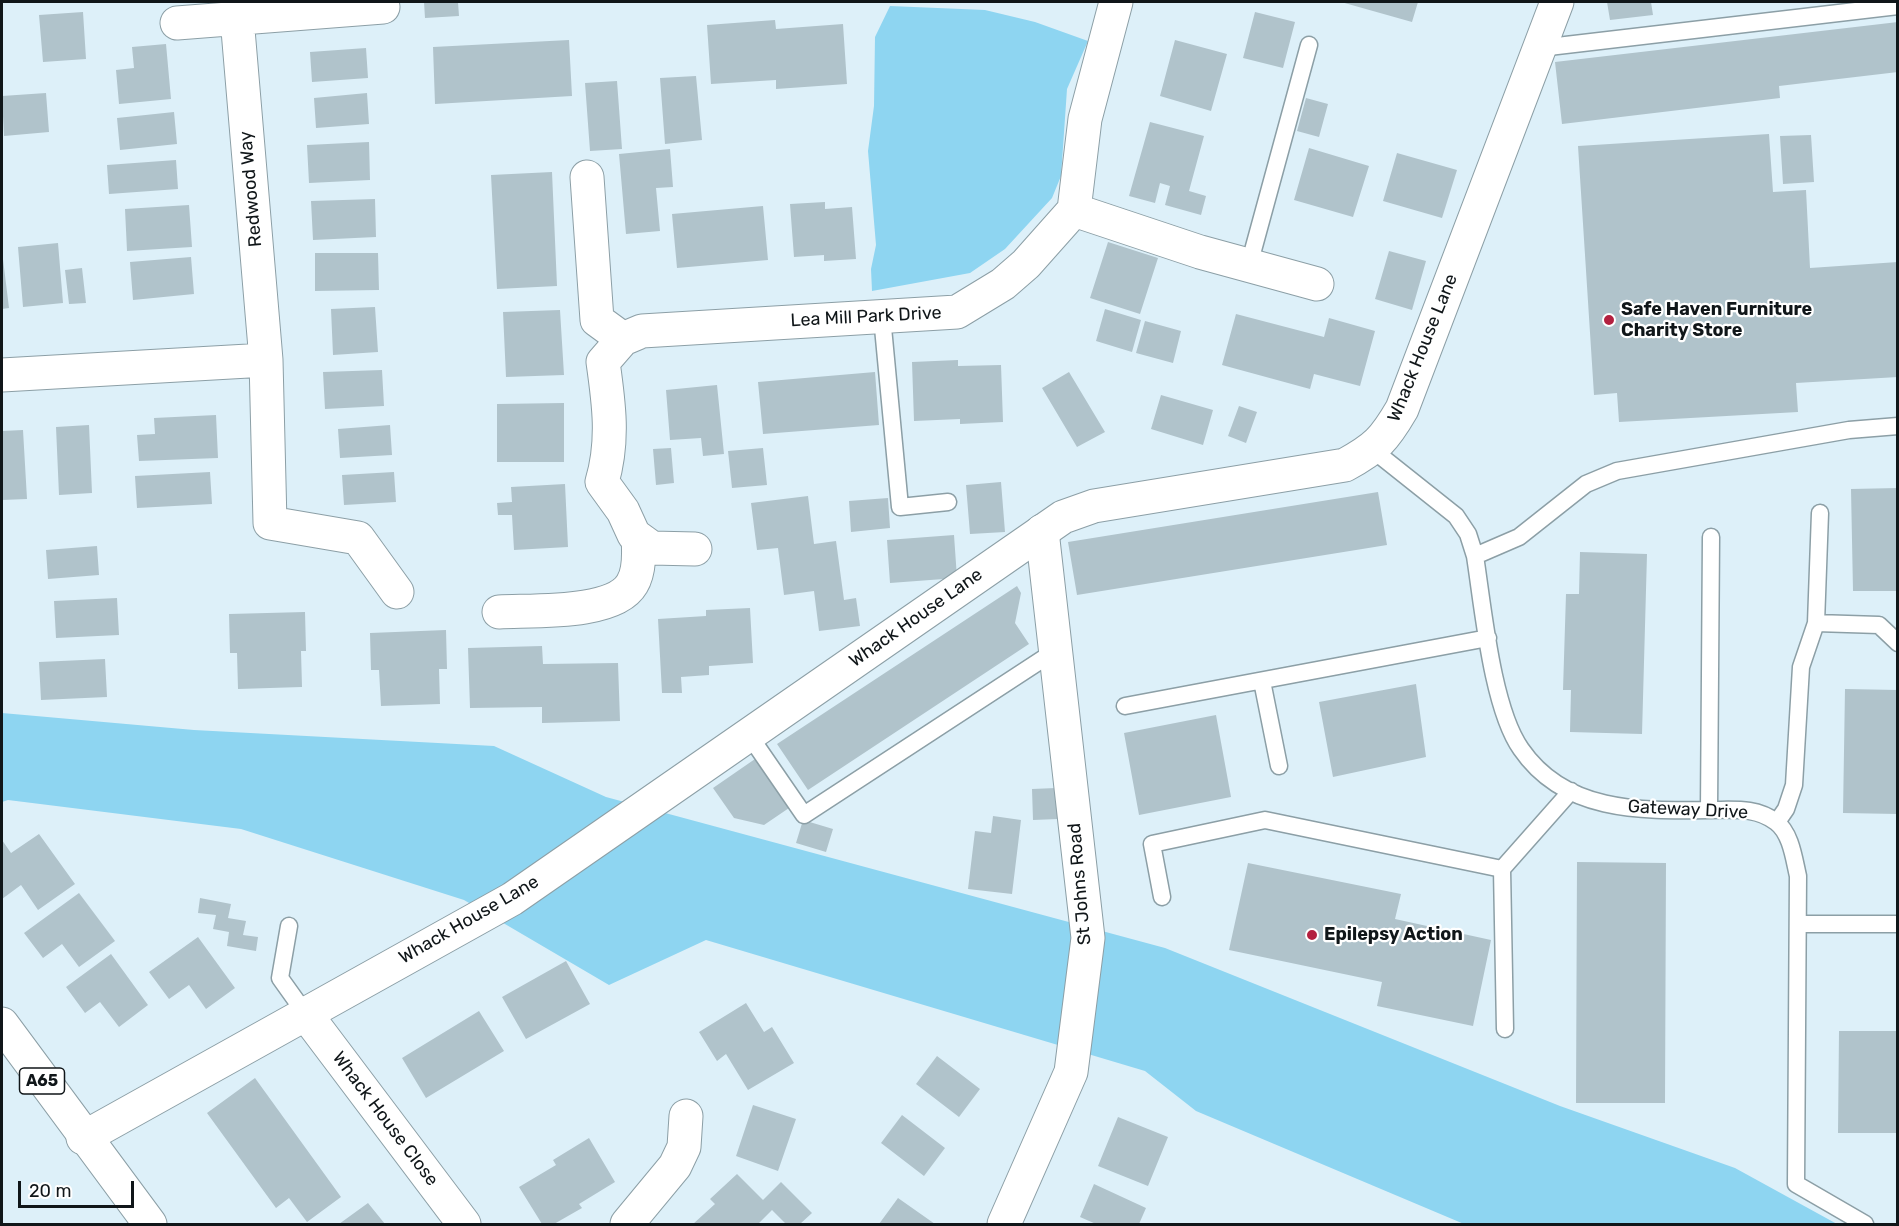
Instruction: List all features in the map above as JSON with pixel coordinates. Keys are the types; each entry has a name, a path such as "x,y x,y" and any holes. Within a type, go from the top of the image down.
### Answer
{"street":[{"name":"Whack House Lane","path":"83,1138 513,899 1064,517 1094,506 1345,465 1373,450 1389,431 1402,409 1557,2"},
{"path":"1110,3 1085,119 1074,210 1317,284"},
{"path":"177,23 383,7"},
{"name":"Redwood Way","path":"237,18 266,360 270,523 358,538 396,592"},
{"path":"587,177 597,320 623,339 603,362 611,423 609,458 602,482 638,538 652,548 695,549"},
{"name":"Lea Mill Park Drive","path":"623,339 642,331 957,312 1003,284 1026,264 1074,210"},
{"path":"2,375 266,360"},
{"name":"St Johns Road","path":"1004,1224 1071,1072 1088,938 1042,531"},
{"path":"499,612 591,606 617,599 633,584 639,561 638,538"},
{"name":"Whack House Close","path":"305,1013 464,1224"},
{"name":"A65","path":"2,1024 83,1138 150,1224"},
{"path":"627,1224 675,1166 684,1147 686,1116"}],"lane":[{"path":"1540,48 1898,6"},
{"path":"1249,265 1309,45"},
{"path":"882,317 900,507 948,502"},
{"path":"1475,556 1519,537 1586,484 1617,471 1849,430 1898,426"},
{"name":"Gateway Drive","path":"1373,450 1456,516 1468,534 1475,556 1502,707 1520,749 1549,780 1591,802 1625,807 1747,809 1777,822"},
{"path":"1820,513 1816,622 1801,667 1794,785 1786,808 1777,822 1791,847 1798,876 1797,1184 1865,1224"},
{"path":"1709,810 1710,537"},
{"path":"1816,622 1879,625 1898,643"},
{"path":"1125,705 1488,638"},
{"path":"749,735 804,815 1055,651"},
{"path":"1262,681 1280,765"},
{"path":"1505,1029 1502,869 1571,791"},
{"path":"1162,897 1152,844 1265,820 1502,869"},
{"path":"1799,924 1898,924"},
{"path":"289,926 280,978 305,1013"}],"shaded area":[{"path":"890,6 985,10 1035,22 1088,41 1067,89 1061,176 1052,198 1005,249 970,273 872,291 871,269 876,245 868,151 874,106 875,37"},
{"path":"2,713 194,730 494,746 606,797 1165,948 1560,1106 1735,1168 1837,1224 1464,1224 1196,1111 1145,1071 706,940 609,985 464,900 241,829 8,800 2,802"}],"building":[{"path":"424,2 458,2 459,16 425,18"},
{"path":"1341,2 1418,2 1412,22"},
{"path":"1607,2 1651,2 1653,15 1610,20"},
{"path":"83,12 86,59 43,62 39,15"},
{"path":"1255,12 1295,22 1283,68 1243,58"},
{"path":"775,20 776,29 843,24 847,84 776,89 776,80 711,84 707,25"},
{"path":"1898,22 1898,72 1779,86 1780,98 1562,124 1555,62"},
{"path":"569,40 572,96 435,104 433,47"},
{"path":"1175,40 1227,54 1211,111 1160,96"},
{"path":"166,44 171,99 119,104 116,70 134,68 132,47"},
{"path":"366,48 368,78 312,82 310,52"},
{"path":"696,76 702,140 665,144 660,78"},
{"path":"617,81 622,149 590,151 585,83"},
{"path":"46,93 49,132 4,136 2,96"},
{"path":"367,93 369,124 316,128 314,98"},
{"path":"1306,98 1328,104 1319,137 1297,131"},
{"path":"174,112 177,144 120,150 117,118"},
{"path":"1150,122 1204,136 1189,191 1206,196 1201,215 1165,205 1170,186 1160,183 1155,203 1129,196"},
{"path":"1769,134 1773,192 1806,190 1810,268 1898,262 1898,377 1796,383 1798,412 1619,422 1617,393 1594,395 1578,146"},
{"path":"1811,135 1814,182 1783,184 1780,136"},
{"path":"369,142 370,180 309,183 307,145"},
{"path":"1309,148 1369,166 1353,217 1294,200"},
{"path":"670,149 673,187 656,188 660,231 626,234 619,154"},
{"path":"1397,153 1457,170 1442,218 1383,201"},
{"path":"176,160 178,189 109,194 107,165"},
{"path":"552,172 557,286 497,289 491,175"},
{"path":"375,199 376,237 313,240 311,201"},
{"path":"825,202 825,209 852,207 856,259 824,261 824,255 794,257 790,204"},
{"path":"189,205 192,247 127,251 125,209"},
{"path":"763,206 768,260 677,268 672,214"},
{"path":"1108,242 1158,258 1140,314 1090,298"},
{"path":"58,243 63,303 23,307 18,247"},
{"path":"2,251 9,308 2,309"},
{"path":"1389,251 1426,261 1412,310 1375,299"},
{"path":"315,253 378,253 379,290 315,291"},
{"path":"191,257 194,294 133,300 130,262"},
{"path":"82,268 86,303 69,304 65,270"},
{"path":"375,307 378,352 333,355 331,309"},
{"path":"1105,309 1141,320 1132,352 1096,341"},
{"path":"560,310 564,375 506,377 503,312"},
{"path":"1236,314 1324,337 1329,318 1375,331 1360,386 1314,374 1310,389 1222,365"},
{"path":"1145,321 1181,331 1173,363 1136,353"},
{"path":"958,360 958,366 1001,365 1003,422 960,424 960,419 914,421 912,362"},
{"path":"382,370 384,406 325,409 323,372"},
{"path":"875,372 879,425 763,434 758,382"},
{"path":"1069,372 1105,432 1077,447 1042,388"},
{"path":"717,385 724,454 703,456 701,438 670,440 666,390"},
{"path":"1161,395 1213,410 1203,445 1151,429"},
{"path":"564,403 564,462 497,462 497,404"},
{"path":"1239,406 1257,412 1246,443 1228,436"},
{"path":"216,415 218,458 139,461 137,435 155,434 154,418"},
{"path":"89,425 92,493 59,495 56,427"},
{"path":"390,425 392,455 340,458 338,429"},
{"path":"23,430 27,499 2,500 2,431"},
{"path":"671,448 674,483 656,485 653,449"},
{"path":"763,448 767,485 732,488 728,451"},
{"path":"210,472 212,504 137,508 135,476"},
{"path":"394,472 396,502 344,505 342,475"},
{"path":"1001,482 1005,532 970,534 966,485"},
{"path":"565,484 568,547 514,550 512,515 498,515 497,503 512,502 511,487"},
{"path":"1898,488 1898,591 1853,591 1851,489"},
{"path":"1378,492 1387,545 1077,595 1068,542"},
{"path":"808,496 814,544 836,541 844,600 856,598 860,626 819,631 814,591 784,595 778,548 757,550 751,503"},
{"path":"888,498 890,528 851,532 849,501"},
{"path":"954,535 957,578 890,583 887,540"},
{"path":"97,546 99,575 48,579 46,550"},
{"path":"1580,552 1647,554 1642,734 1570,732 1571,690 1563,690 1566,594 1579,594"},
{"path":"1017,586 1021,593 1015,623 1029,644 808,790 777,744"},
{"path":"117,598 119,635 56,638 54,601"},
{"path":"750,608 753,663 709,666 709,675 681,677 682,693 662,693 658,619 706,616 706,610"},
{"path":"305,612 306,651 301,651 302,687 238,689 237,653 230,653 229,614"},
{"path":"446,630 447,669 439,669 440,704 381,706 379,670 371,670 370,633"},
{"path":"542,646 543,664 618,663 620,721 542,723 542,707 470,708 468,648"},
{"path":"105,659 107,697 41,700 39,662"},
{"path":"1416,684 1426,757 1333,777 1319,702"},
{"path":"1845,689 1898,690 1898,814 1843,813"},
{"path":"1216,715 1231,797 1139,815 1124,733"},
{"path":"755,759 789,808 764,825 734,818 713,788"},
{"path":"1056,788 1058,819 1033,820 1032,789"},
{"path":"993,816 1021,820 1012,894 968,889 975,831 991,833"},
{"path":"803,820 833,829 826,852 796,843"},
{"path":"39,834 75,884 38,910 21,885 2,899 2,840 11,853"},
{"path":"1577,862 1666,863 1665,1103 1576,1103"},
{"name":"Epilepsy Action","path":"1248,863 1401,894 1395,919 1491,940 1473,1026 1377,1006 1382,982 1229,950"},
{"path":"79,893 115,941 79,967 62,944 43,958 24,933"},
{"path":"200,898 231,904 228,918 246,921 243,935 258,937 256,951 227,946 229,932 213,929 216,915 198,913"},
{"path":"198,937 235,988 206,1009 189,985 169,999 149,972"},
{"path":"111,954 148,1005 119,1027 100,1002 85,1013 66,987"},
{"path":"566,961 590,1004 526,1039 502,997"},
{"path":"746,1003 764,1032 772,1027 794,1063 748,1090 726,1054 717,1061 699,1032"},
{"path":"479,1011 504,1051 426,1098 402,1058"},
{"path":"1839,1031 1898,1031 1898,1133 1838,1133"},
{"path":"937,1056 980,1089 959,1117 916,1084"},
{"path":"255,1078 341,1197 307,1222 289,1198 276,1208 207,1113"},
{"path":"753,1105 796,1119 778,1171 736,1156"},
{"path":"902,1115 945,1148 924,1176 881,1143"},
{"path":"1118,1117 1168,1137 1148,1186 1098,1166"},
{"path":"589,1138 615,1182 579,1204 582,1208 554,1224 542,1224 519,1187 556,1165 553,1160"},
{"path":"737,1174 763,1200 781,1182 812,1213 800,1224 786,1224 772,1210 758,1224 693,1224 715,1204 710,1199"},
{"path":"1094,1184 1146,1208 1139,1224 1096,1224 1080,1217"},
{"path":"898,1198 935,1224 879,1224"},
{"path":"368,1203 385,1224 339,1224"}],"place":[{"name":"Safe Haven Furniture Charity Store","path":"1609,320"},
{"name":"Epilepsy Action","path":"1312,935"}]}
